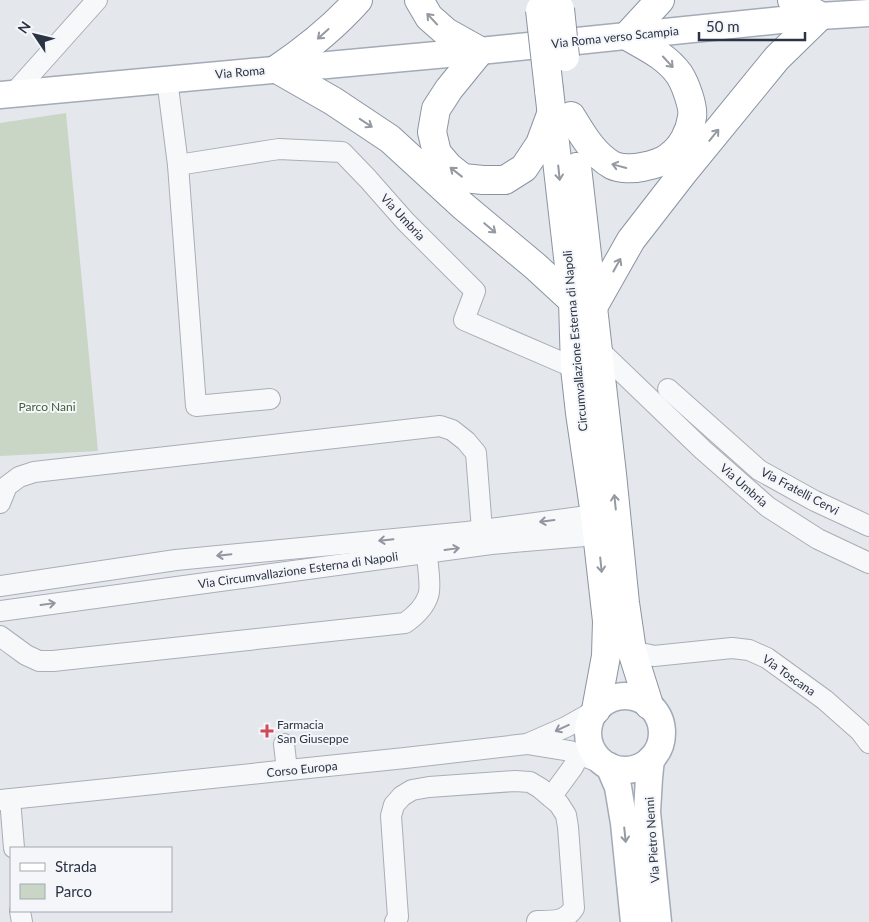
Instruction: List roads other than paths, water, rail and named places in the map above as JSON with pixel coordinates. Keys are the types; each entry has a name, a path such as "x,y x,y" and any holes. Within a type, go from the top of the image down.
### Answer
{"highway":[{"path":"358,0 302,52 277,69 390,138 463,206 583,304 683,173 777,58 820,16 792,0"},
{"path":"420,0 429,17 446,32 480,50 448,89 436,109 432,132 437,153 449,167 463,178 505,180 524,168 540,144 560,101"},
{"path":"560,101 600,157 614,166 634,169 654,165 670,156 684,140 693,116 688,92 679,74 662,56 627,36 660,0"},
{"name":"Circumvallazione Esterna di Napoli","path":"550,5 583,304 598,349 612,471 624,603 632,651 650,705"},
{"name":"Circumvallazione Esterna di Napoli","path":"583,304 575,368 607,621 606,656 596,710"}],"main road":[{"name":"Via Roma verso Scampia","path":"480,50 869,12"},
{"name":"Via Roma","path":"7,94 480,50"},
{"path":"621,696 639,699 650,705 657,714 661,725 662,737 658,749 651,759 642,766 631,769 608,766 600,760 593,751 589,741 588,730 590,720 596,710 604,702 621,696"},
{"name":"Via Pietro Nenni","path":"651,759 647,812 658,922"},
{"name":"Via Pietro Nenni","path":"608,766 618,787 624,823 634,922"}],"street":[{"path":"7,94 97,0"},
{"path":"167,79 178,165 196,406 270,398"},
{"name":"Via Umbria","path":"178,165 279,149 342,152 405,221 475,291 464,320 575,368"},
{"name":"Via Umbria","path":"598,349 703,450 768,507 818,538 869,563"},
{"path":"603,397 635,385"},
{"name":"Via Fratelli Cervi","path":"668,389 759,470 816,501 869,526"},
{"path":"0,503 7,486 18,477 34,472 440,426 452,430 466,441 476,453 482,530"},
{"name":"Via Circumvallazione Esterna di Napoli","path":"0,611 426,544 482,530 596,525"},
{"name":"Via Circumvallazione Esterna di Napoli","path":"0,586 176,560 426,544 491,544 596,525"},
{"path":"0,636 26,656 39,661 53,661 405,624 416,616 429,594 426,544"},
{"name":"Via Toscana","path":"632,651 654,656 732,648 749,650 767,658 824,700 860,731 869,744"},
{"name":"Corso Europa","path":"5,799 527,744 566,727 596,710"},
{"path":"284,744 287,770"},
{"path":"527,744 570,751 608,766"},
{"path":"551,798 579,755"},
{"path":"395,922 398,917 391,816 394,805 402,796 412,790 429,787 515,781 530,782 559,804 566,815 568,827 574,908 570,915 562,921 537,922"},
{"path":"5,799 14,847"}],"place":[{"name":"Farmacia San Giuseppe","path":"267,731"}],"park label":[{"name":"Parco Nani","path":"47,406"}]}
